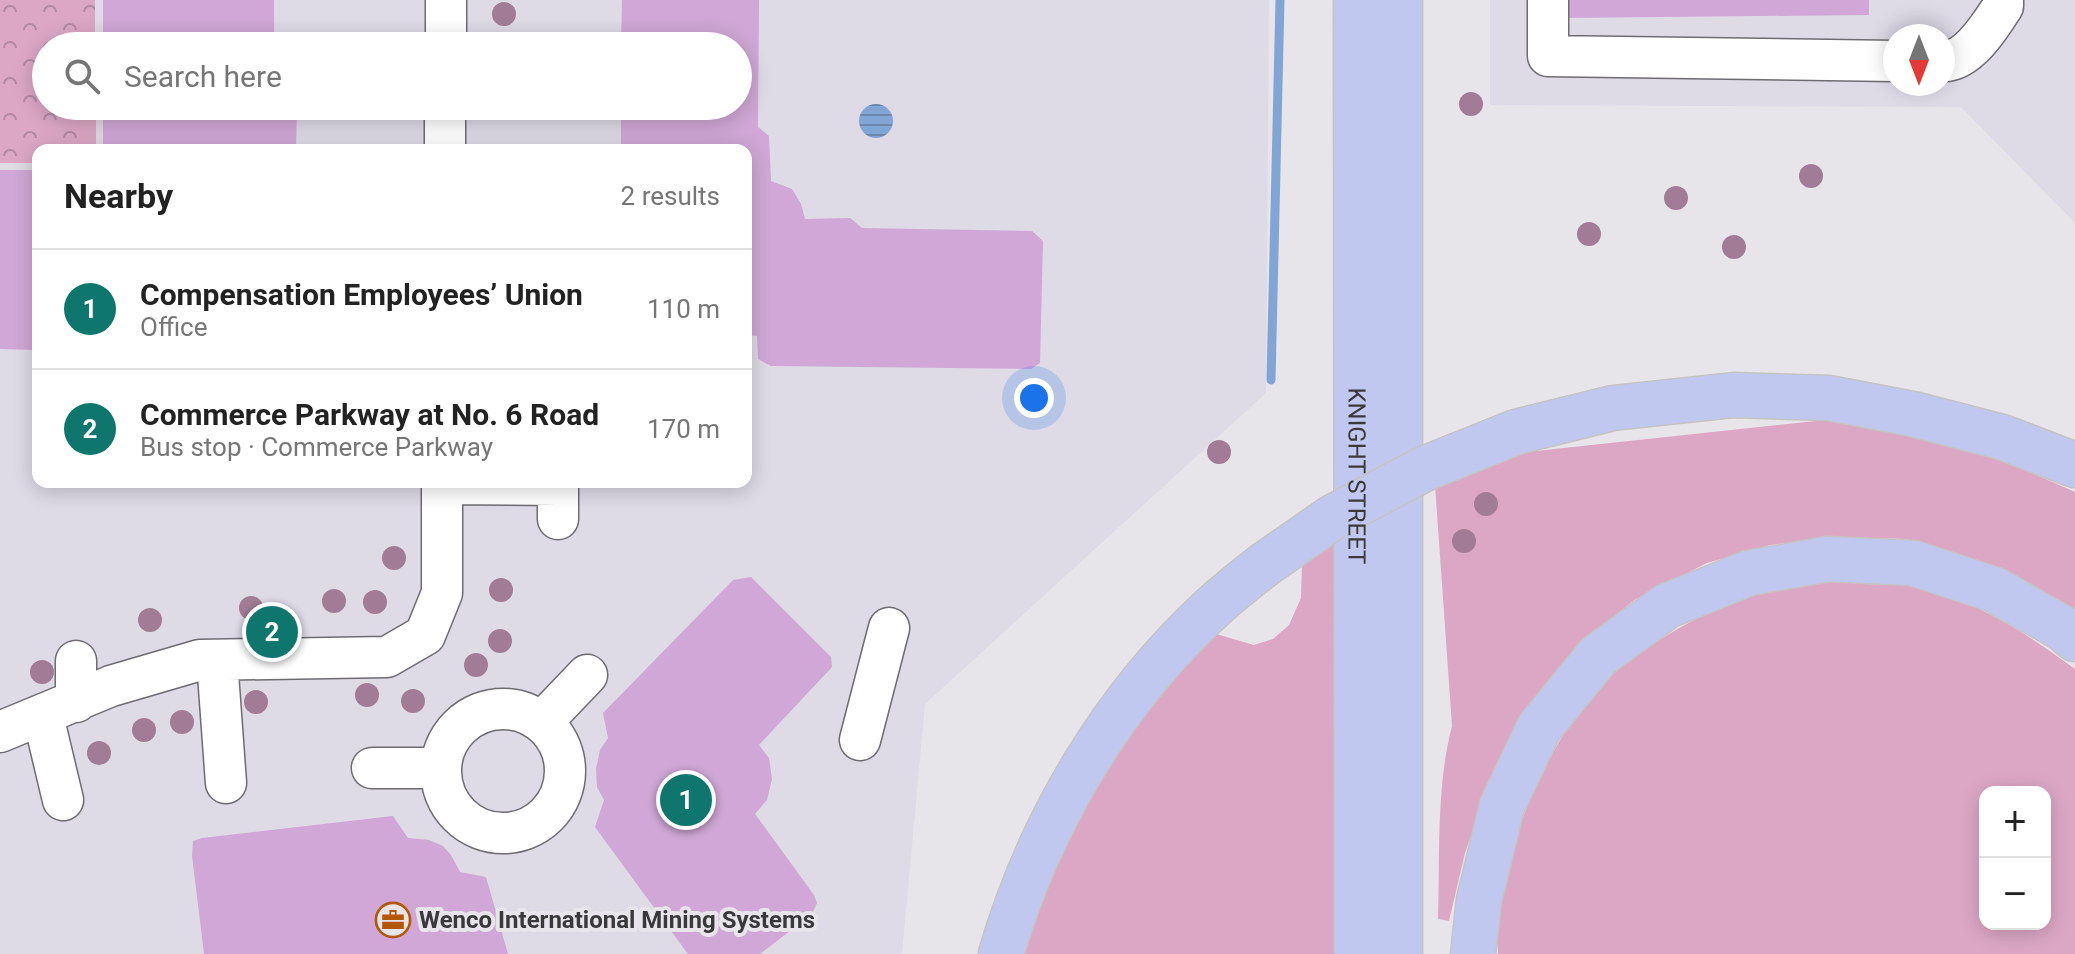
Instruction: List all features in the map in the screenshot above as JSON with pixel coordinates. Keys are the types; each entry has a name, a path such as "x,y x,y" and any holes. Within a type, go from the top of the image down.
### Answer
{"highway":[{"name":"KNIGHT STREET","path":"1356,0 1357,954"},
{"name":"KNIGHT STREET","path":"1400,0 1400,954"},
{"path":"1001,954 1033,863 1068,789 1161,661 1211,609 1264,565 1333,517 1426,468 1516,432 1613,408 1734,395 1829,398 1928,417 2002,437 2075,465"},
{"path":"1473,954 1479,900 1502,806 1539,728 1598,656 1667,606 1749,573 1815,561 1913,563 1995,590 2062,628 2075,639"}],"street":[{"path":"446,0 446,32"},
{"path":"1548,0 1548,56 1883,61"},
{"path":"1955,59 1982,38 2003,6 2003,0"},
{"path":"445,120 445,144"},
{"path":"0,732 111,686 200,660 387,657 425,635 442,593 442,488"},
{"path":"490,488 558,495"},
{"path":"860,740 889,628"},
{"path":"217,660 226,783"},
{"path":"63,800 59,709 76,661"},
{"path":"542,722 587,675"},
{"path":"506,709 525,713 542,722 556,739 564,758 565,779 559,799 546,816 529,828 508,833 486,831 467,822 452,807 443,788 441,768 445,748 454,732 469,719 487,711 506,709"},
{"path":"372,768 441,768"}],"shaded area":[{"path":"0,0 1269,0 1266,393 925,704 902,954 0,954"},
{"path":"1490,0 2075,0 2075,223 1961,107 1490,105"}],"green space":[{"path":"0,0 95,0 95,32 32,32 32,120 96,120 96,144 32,144 32,163 0,163"},
{"path":"1825,420 1922,436 1985,455 2075,492 2075,612 2059,600 1990,565 1906,539 1832,537 1770,545 1707,563 1636,599 1592,633 1535,698 1490,782 1465,853 1449,921 1438,919 1441,797 1452,726 1435,485 1516,453"},
{"path":"1336,539 1336,954 1024,954 1055,865 1076,822 1099,781 1153,704 1216,634 1254,645 1273,639 1289,625 1301,598 1302,562"},
{"path":"1849,580 1898,584 1952,597 2036,641 2075,669 2075,954 1498,954 1497,917 1503,882 1523,817 1553,752 1591,697 1631,660 1693,621 1760,592 1808,582"}],"water":[{"path":"876,104 888,109 893,121 888,133 876,138 864,133 859,121 864,109"}],"building":[{"path":"103,0 274,0 274,32 103,32"},
{"path":"622,0 759,0 758,127 769,136 771,181 792,189 805,219 850,218 862,228 1032,231 1043,241 1040,363 1031,369 771,366 758,359 757,336 752,336 752,144 621,144 621,120 752,120 752,32 621,32"},
{"path":"1562,0 1869,0 1869,15 1562,18"},
{"path":"103,120 297,120 296,144 103,144"},
{"path":"0,170 32,170 32,350 0,349"},
{"path":"751,577 831,657 832,667 759,745 769,758 772,779 767,800 755,814 817,903 812,914 760,954 688,954 595,827 604,800 597,787 596,769 600,750 608,738 603,713 733,580"},
{"path":"393,816 408,838 429,840 443,846 460,872 486,877 508,954 204,954 192,856 193,841"}],"waterway":[{"path":"1271,380 1280,0"}],"place":[{"name":"Commerce Parkway at No. 6 Road","path":"272,632"},
{"name":"Compensation Employees’ Union","path":"686,800"},
{"name":"Wenco International Mining Systems","path":"393,920"}]}
